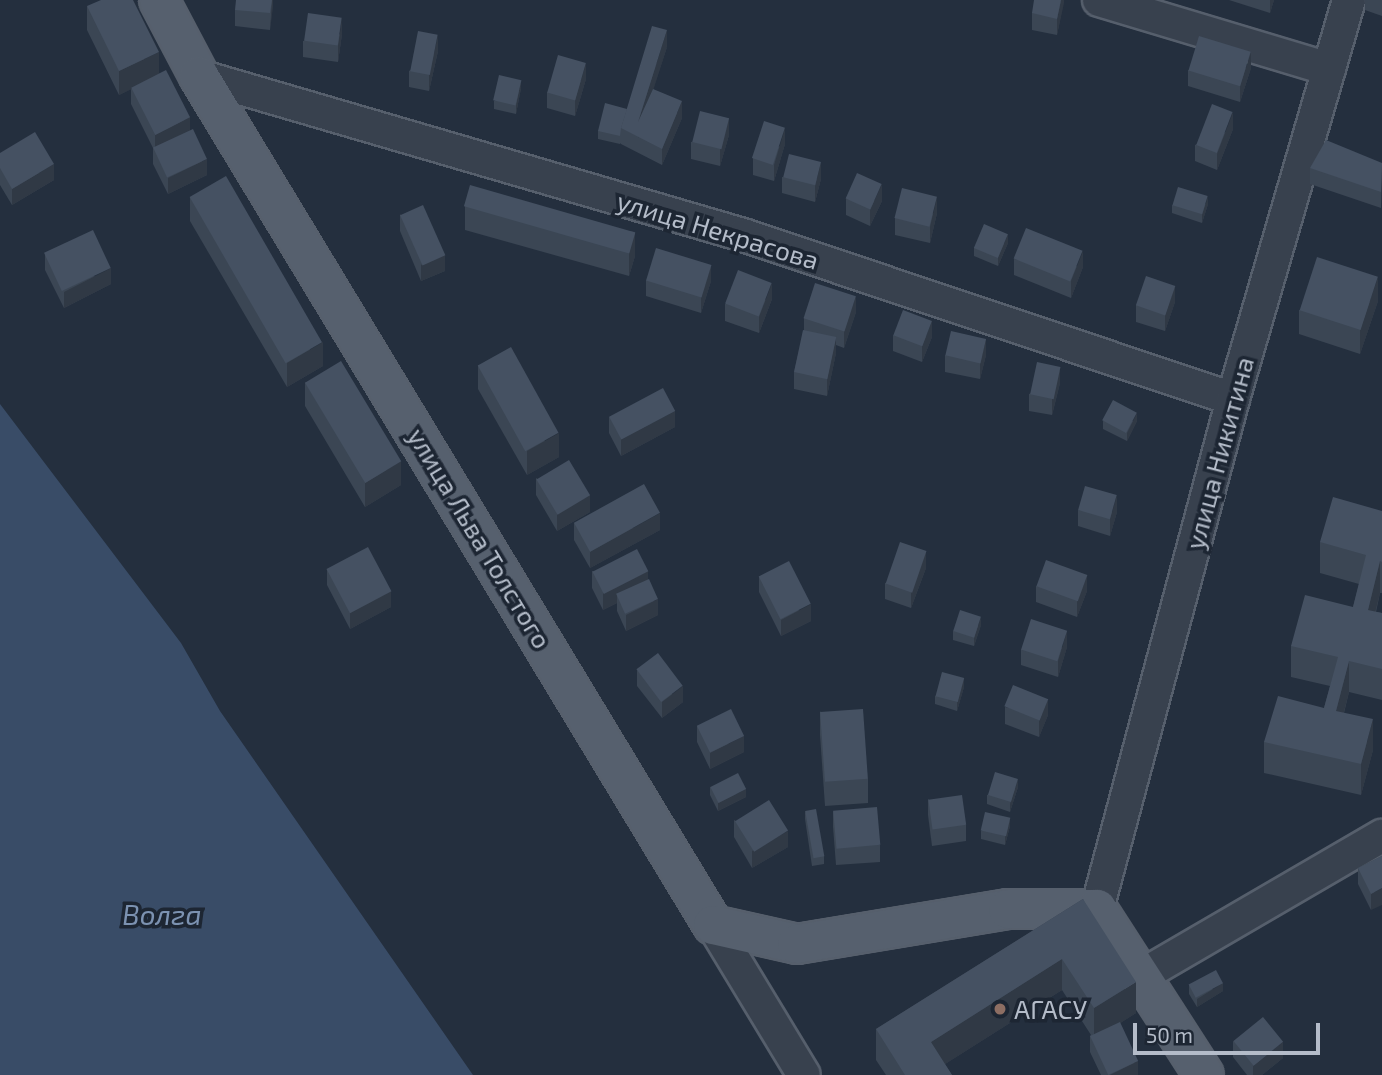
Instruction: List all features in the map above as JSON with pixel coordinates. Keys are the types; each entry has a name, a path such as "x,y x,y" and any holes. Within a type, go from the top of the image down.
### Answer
{"main road":[{"name":"улица Льва Толстого","path":"159,0 200,76 713,925"},
{"path":"713,925 797,944 1008,909 1097,909 1204,1075"}],"street":[{"path":"1099,0 1329,69"},
{"name":"улица Никитина","path":"1097,909 1233,399 1349,0"},
{"name":"улица Некрасова","path":"200,76 743,236 1233,399"},
{"path":"1141,976 1382,836"},
{"name":"улица Льва Толстого","path":"713,925 804,1075"}],"water":[{"name":"Волга","path":"0,404 181,643 220,711 473,1075 0,1075"}],"building":[{"path":"101,0 133,0 159,52 119,71 87,6"},
{"path":"236,0 272,0 270,13 235,10"},
{"path":"1034,0 1061,0 1057,19 1032,13"},
{"path":"308,13 342,18 338,45 304,41"},
{"path":"652,26 667,30 638,122 653,89 682,101 662,149 621,128"},
{"path":"418,31 438,35 430,75 410,71"},
{"path":"1199,36 1251,52 1240,86 1188,70"},
{"path":"558,55 586,63 575,100 547,92"},
{"path":"166,70 190,117 155,135 131,88"},
{"path":"499,75 521,80 516,106 493,100"},
{"path":"605,103 627,109 620,136 598,131"},
{"path":"1212,104 1233,112 1217,153 1196,145"},
{"path":"700,111 729,118 721,149 692,142"},
{"path":"764,121 785,128 773,165 752,158"},
{"path":"193,129 207,159 167,178 153,148"},
{"path":"35,132 54,164 12,189 0,168 0,153"},
{"path":"1326,140 1382,163 1381,192 1310,168"},
{"path":"789,154 821,162 815,185 783,177"},
{"path":"857,173 882,184 870,210 846,199"},
{"path":"226,176 322,342 286,363 190,197"},
{"path":"470,185 635,232 629,254 464,206"},
{"path":"1178,187 1208,196 1202,214 1172,205"},
{"path":"902,188 937,197 929,227 895,218"},
{"path":"423,205 445,255 423,265 400,215"},
{"path":"984,224 1008,234 998,258 974,248"},
{"path":"1026,228 1083,251 1070,281 1014,259"},
{"path":"93,230 111,268 62,291 44,253"},
{"path":"656,248 711,265 702,297 646,281"},
{"path":"1317,257 1378,277 1361,330 1300,310"},
{"path":"738,270 772,283 759,317 725,304"},
{"path":"1146,276 1175,286 1165,315 1136,305"},
{"path":"815,283 856,296 844,331 804,318"},
{"path":"903,310 932,321 922,346 893,335"},
{"path":"803,330 836,337 827,379 794,372"},
{"path":"951,331 986,339 980,363 945,355"},
{"path":"511,347 559,433 525,451 478,365"},
{"path":"341,361 401,461 365,483 305,383"},
{"path":"1037,362 1060,367 1054,399 1030,394"},
{"path":"663,388 675,411 621,440 609,417"},
{"path":"1113,400 1137,413 1126,433 1102,420"},
{"path":"569,460 590,495 558,515 536,480"},
{"path":"644,484 660,513 590,552 574,523"},
{"path":"1085,486 1117,495 1110,519 1078,510"},
{"path":"1333,497 1382,511 1382,562 1380,561 1368,610 1382,613 1382,669 1349,661 1336,711 1373,719 1361,764 1264,742 1278,696 1324,708 1338,657 1291,646 1305,595 1353,607 1366,555 1320,542"},
{"path":"900,542 926,551 912,593 886,584"},
{"path":"368,547 391,591 350,613 327,569"},
{"path":"637,549 648,571 604,594 592,572"},
{"path":"1046,560 1087,575 1078,601 1036,586"},
{"path":"789,561 811,604 780,619 759,576"},
{"path":"649,579 658,599 625,614 616,594"},
{"path":"960,610 981,617 974,638 953,631"},
{"path":"1031,619 1067,631 1057,661 1021,649"},
{"path":"658,653 683,686 661,702 636,669"},
{"path":"942,672 964,678 958,702 936,696"},
{"path":"1013,685 1048,699 1040,721 1004,706"},
{"path":"731,709 744,736 710,753 697,726"},
{"path":"863,709 868,779 825,782 820,712"},
{"path":"995,772 1018,779 1011,802 988,795"},
{"path":"738,773 746,789 719,803 710,787"},
{"path":"962,795 966,825 933,829 928,800"},
{"path":"769,800 788,831 754,852 735,821"},
{"path":"877,807 880,845 836,849 833,811"},
{"path":"816,809 824,856 814,858 805,811"},
{"path":"985,812 1010,818 1006,836 981,831"},
{"path":"1382,856 1382,888 1371,894 1358,868"},
{"path":"1083,899 1136,982 1094,1008 1062,959 931,1042 952,1075 905,1075 876,1029"},
{"path":"1216,970 1223,983 1196,998 1189,985"},
{"path":"1263,1017 1283,1042 1254,1066 1233,1041"},
{"path":"1120,1022 1138,1061 1108,1075 1090,1036"}],"place":[{"name":"АГАСУ","path":"1000,1009"}]}
